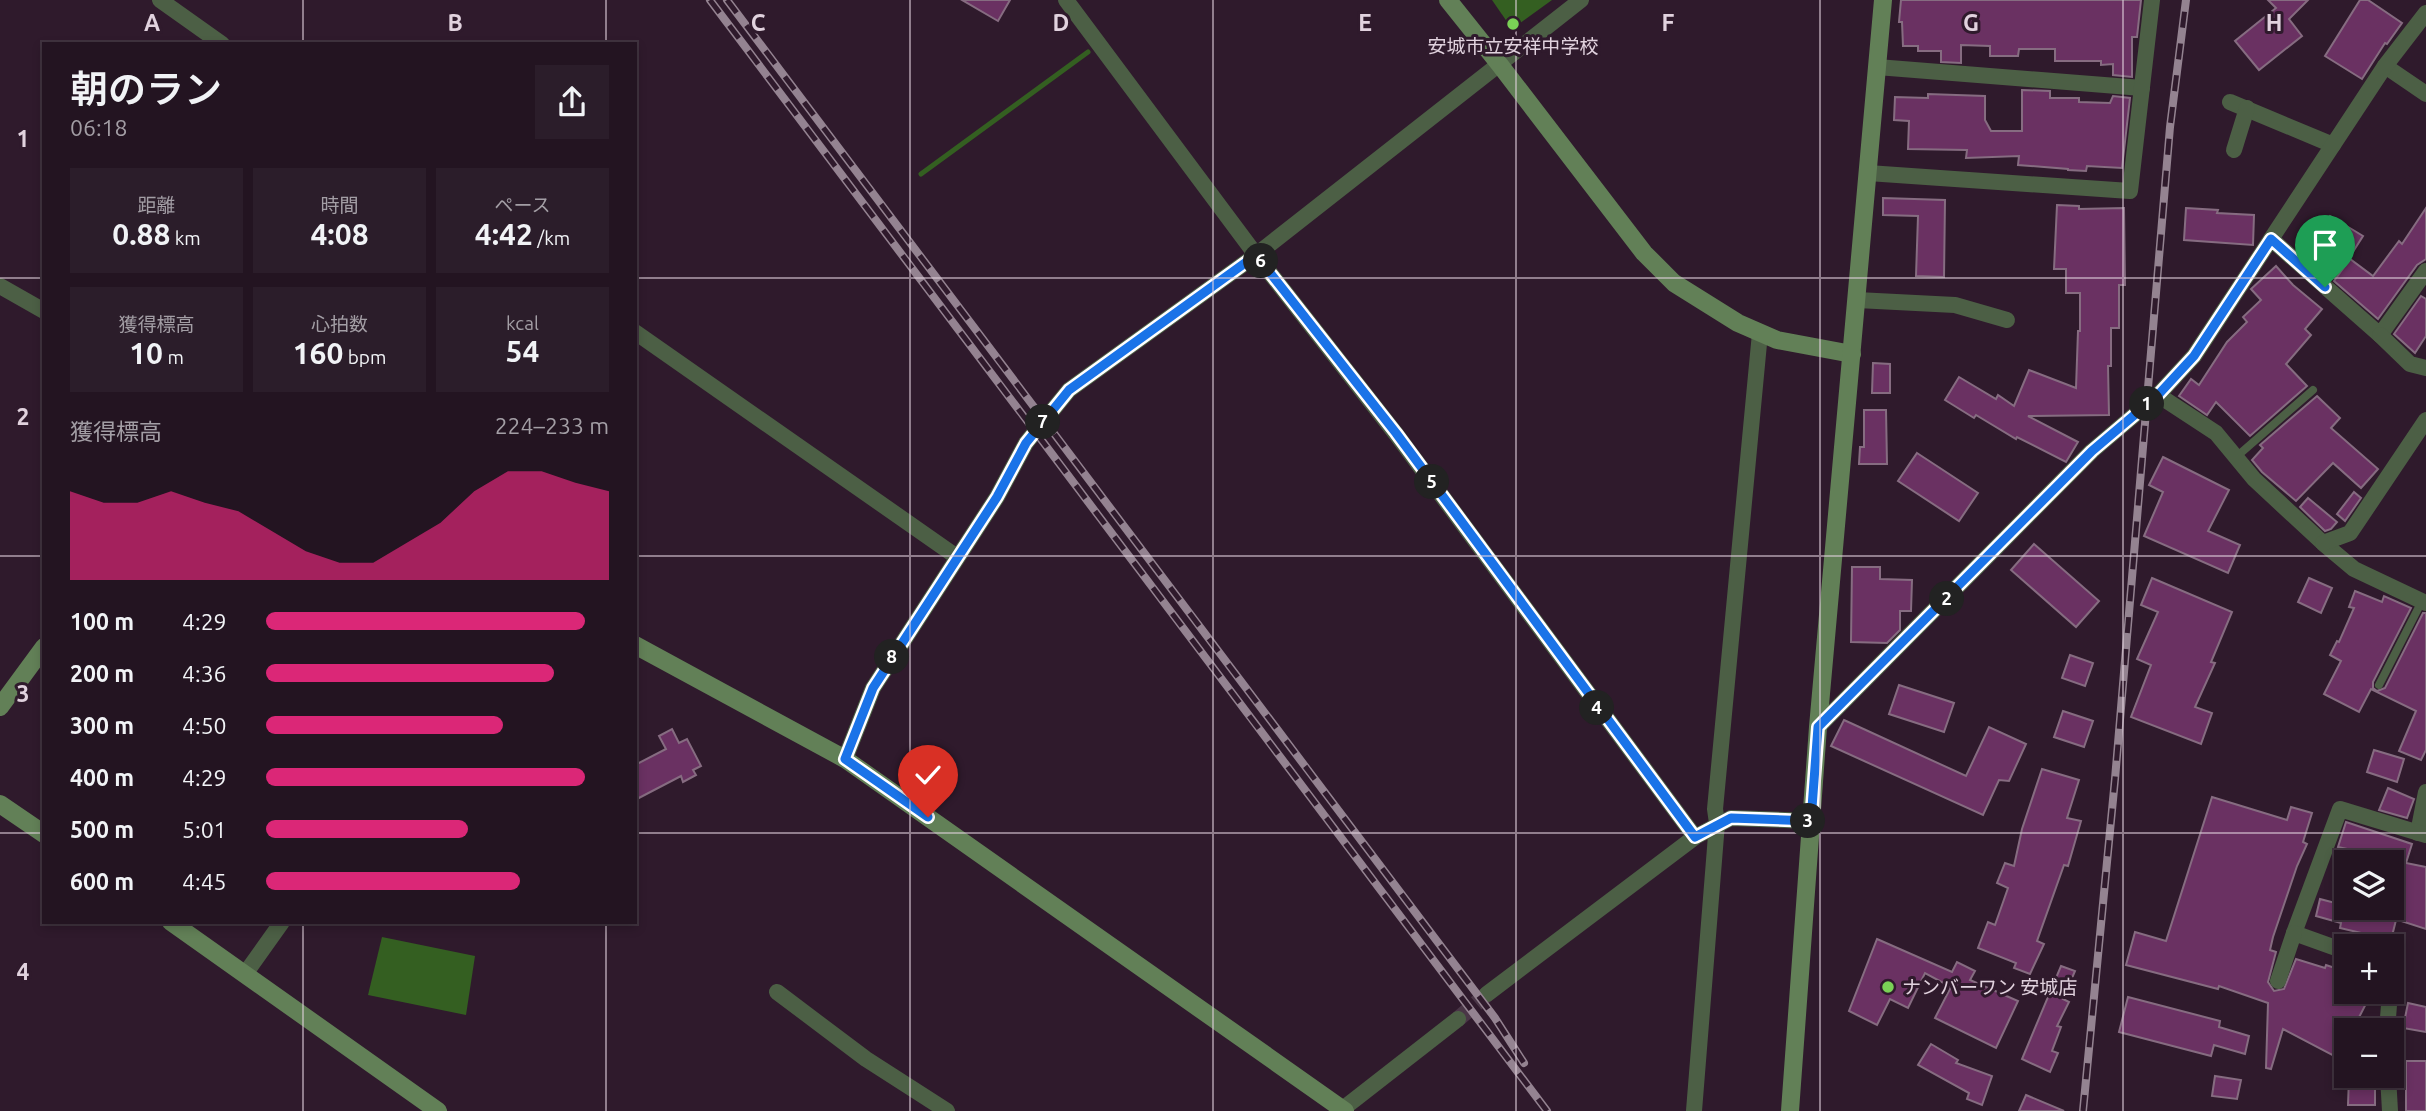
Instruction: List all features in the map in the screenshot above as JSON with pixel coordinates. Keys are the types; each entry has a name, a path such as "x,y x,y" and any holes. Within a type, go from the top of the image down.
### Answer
{"street":[{"path":"160,0 219,42"},
{"path":"1066,0 1256,255 1396,433 1695,837"},
{"path":"1448,0 1644,253 1674,283 1718,311 1777,340 1852,354"},
{"path":"845,759 873,688 997,497 1026,443 1069,390 1256,255 1581,0"},
{"path":"1790,1111 1818,727 1883,0"},
{"path":"1868,173 2130,191 2152,0"},
{"path":"1818,727 2092,451 2158,395 2194,356 2385,66 2426,13"},
{"path":"2385,66 2426,94"},
{"path":"1877,67 2142,88"},
{"path":"2230,102 2333,145"},
{"path":"2234,150 2247,108"},
{"path":"2271,239 2410,364 2426,368"},
{"path":"2380,335 2426,271"},
{"path":"0,286 42,310"},
{"path":"1857,300 1955,305 2007,320"},
{"path":"637,333 957,557"},
{"path":"1694,1111 1717,823 1715,809 1760,333"},
{"path":"2158,395 2216,433 2254,480 2354,569 2424,602"},
{"path":"2323,543 2350,533 2426,420"},
{"path":"637,646 845,759 1342,1110 1458,1019"},
{"path":"0,707 42,650"},
{"path":"2278,981 2340,809 2422,834 2426,792"},
{"path":"0,804 42,833"},
{"path":"1487,994 1717,823 1731,818 1811,821"},
{"path":"174,924 438,1111"},
{"path":"245,974 281,924"},
{"path":"2294,933 2334,947"},
{"path":"778,992 866,1059 947,1111"},
{"path":"2389,1088 2390,1111"}],"lane":[{"path":"2235,458 2313,390"},
{"path":"2379,685 2424,602"}],"shaded area":[{"path":"1492,0 1552,0 1512,29"},
{"path":"382,937 475,956 466,1015 368,995"}],"building":[{"path":"962,0 1010,0 998,21"},
{"path":"1901,0 2141,0 2137,37 2132,37 2132,77 2113,75 2113,64 2101,65 2101,61 2055,61 2055,49 2019,49 2018,56 1990,56 1990,46 1961,45 1961,63 1941,62 1941,51 1918,51 1918,46 1903,46 1902,22 1899,22"},
{"path":"2268,0 2308,0 2289,19 2302,36 2259,70 2235,41 2276,8"},
{"path":"2360,0 2368,0 2402,23 2387,44 2385,43 2362,79 2325,56"},
{"path":"2022,90 2050,91 2050,98 2079,98 2079,102 2110,103 2113,96 2130,98 2122,168 2087,166 2086,171 2068,170 2018,165 2019,156 1966,158 1967,150 1908,149 1909,121 1894,120 1895,97 1928,98 1928,94 1985,96 1985,120 1991,131 2022,131"},
{"path":"1883,198 1945,200 1944,277 1916,276 1918,216 1883,215"},
{"path":"2057,205 2079,206 2079,209 2124,208 2125,285 2119,285 2119,328 2111,328 2111,366 2108,366 2109,415 2028,416 2078,442 2066,462 2017,437 2016,439 1976,415 1974,418 1945,400 1959,377 1996,399 1998,395 2014,406 2029,370 2076,388 2080,293 2066,293 2066,269 2054,269"},
{"path":"2186,208 2254,215 2253,245 2184,240"},
{"path":"2426,208 2426,259 2417,265 2378,319 2334,281 2350,259 2373,276 2399,241 2402,244"},
{"path":"2330,216 2363,236 2349,258 2316,237"},
{"path":"2276,266 2293,285 2322,309 2305,329 2311,335 2286,364 2307,386 2250,436 2216,402 2207,415 2179,396 2191,379 2199,385 2227,342 2247,322 2243,317 2261,300 2251,289"},
{"path":"2421,296 2426,299 2426,336 2415,353 2394,334"},
{"path":"1873,363 1890,364 1890,393 1872,393"},
{"path":"2317,396 2340,418 2331,428 2378,469 2361,488 2333,463 2296,501 2252,460 2263,448 2260,445"},
{"path":"1864,410 1886,410 1887,464 1859,464 1860,447 1864,447"},
{"path":"1917,453 1978,493 1959,521 1898,481"},
{"path":"2163,457 2229,490 2208,531 2240,545 2228,573 2144,536 2163,492 2149,485"},
{"path":"2354,492 2361,498 2345,521 2337,514"},
{"path":"2308,498 2337,522 2331,529 2325,531 2300,507"},
{"path":"2034,544 2099,601 2076,627 2011,570"},
{"path":"1852,567 1880,567 1880,579 1912,580 1911,611 1900,611 1900,630 1887,643 1851,642"},
{"path":"2152,578 2232,612 2211,662 2215,663 2195,707 2212,713 2201,744 2131,717 2151,665 2137,659 2158,612 2141,605"},
{"path":"2309,578 2332,588 2321,613 2298,602"},
{"path":"2355,591 2382,602 2384,596 2411,608 2373,682 2373,688 2377,691 2385,688 2423,613 2426,613 2426,750 2421,760 2399,751 2416,711 2371,689 2359,712 2324,694 2341,661 2330,655 2337,641 2339,642 2354,608 2349,607"},
{"path":"2070,655 2093,663 2085,686 2062,678"},
{"path":"1899,685 1954,703 1944,732 1889,714"},
{"path":"2063,711 2093,721 2084,747 2054,737"},
{"path":"1844,720 1966,776 1989,727 2026,744 2009,781 1999,780 1983,815 1831,746"},
{"path":"672,729 679,743 687,739 701,766 693,770 696,775 683,782 681,776 637,799 637,764 666,749 659,736"},
{"path":"2374,750 2404,759 2397,782 2367,772"},
{"path":"2042,769 2079,780 2067,818 2081,821 2068,866 2064,865 2037,941 2044,944 2030,974 2014,968 2016,963 1978,948 1988,922 1995,925 2008,888 1997,883 2005,863 2014,866 2022,829"},
{"path":"2388,788 2414,799 2407,818 2379,810"},
{"path":"2212,797 2287,820 2291,807 2312,813 2303,842 2307,844 2273,937 2270,950 2276,952 2268,982 2274,991 2284,989 2296,959 2325,968 2326,965 2334,968 2334,1004 2366,1004 2359,1018 2334,1018 2334,1056 2283,1029 2271,1069 2266,1068 2268,1003 2219,986 2218,989 2126,965 2135,932 2166,941"},
{"path":"2346,822 2412,844 2406,863 2426,867 2426,929 2398,920 2404,920 2404,850 2352,850 2338,847"},
{"path":"2320,899 2334,903 2334,920 2396,920 2392,934 2366,934 2340,928 2341,923 2316,916"},
{"path":"1877,939 1952,972 1957,962 1975,971 1970,980 2018,1001 1996,1048 1935,1018 1951,987 1925,973 1908,1008 1890,999 1877,1025 1849,1011"},
{"path":"2061,966 2075,971 2063,999 2069,1002 2057,1026 2061,1027 2052,1051 2058,1053 2050,1072 2022,1059"},
{"path":"2128,997 2220,1021 2219,1027 2249,1036 2245,1054 2214,1045 2211,1056 2119,1032"},
{"path":"2408,1003 2426,1007 2426,1032 2404,1028"},
{"path":"1931,1044 1958,1060 1956,1063 1992,1076 1982,1105 1967,1099 1969,1093 1918,1065"},
{"path":"2406,1061 2426,1061 2426,1111 2406,1111"},
{"path":"2215,1076 2241,1080 2237,1099 2212,1096"},
{"path":"2349,1088 2375,1088 2375,1105 2348,1105"},
{"path":"2026,1095 2064,1111 2019,1111"}],"waterway":[{"path":"921,174 1088,52"}],"tunnel":[{"path":"1458,1019 1487,994"}],"railway":[{"path":"710,0 1547,1111"},
{"path":"727,0 1495,1018 1524,1063"},
{"path":"2083,1111 2115,779 2170,127 2186,0"}],"place":[{"name":"安城市立安祥中学校","path":"1513,24"},
{"name":"ナンバーワン 安城店","path":"1888,987"}],"route":[{"path":"928,817 845,759 873,688 997,497 1026,443 1069,390 1256,255 1396,433 1695,837 1717,823 1731,818 1811,821 1818,727 2092,451 2158,395 2194,356 2271,239 2325,287"}]}
